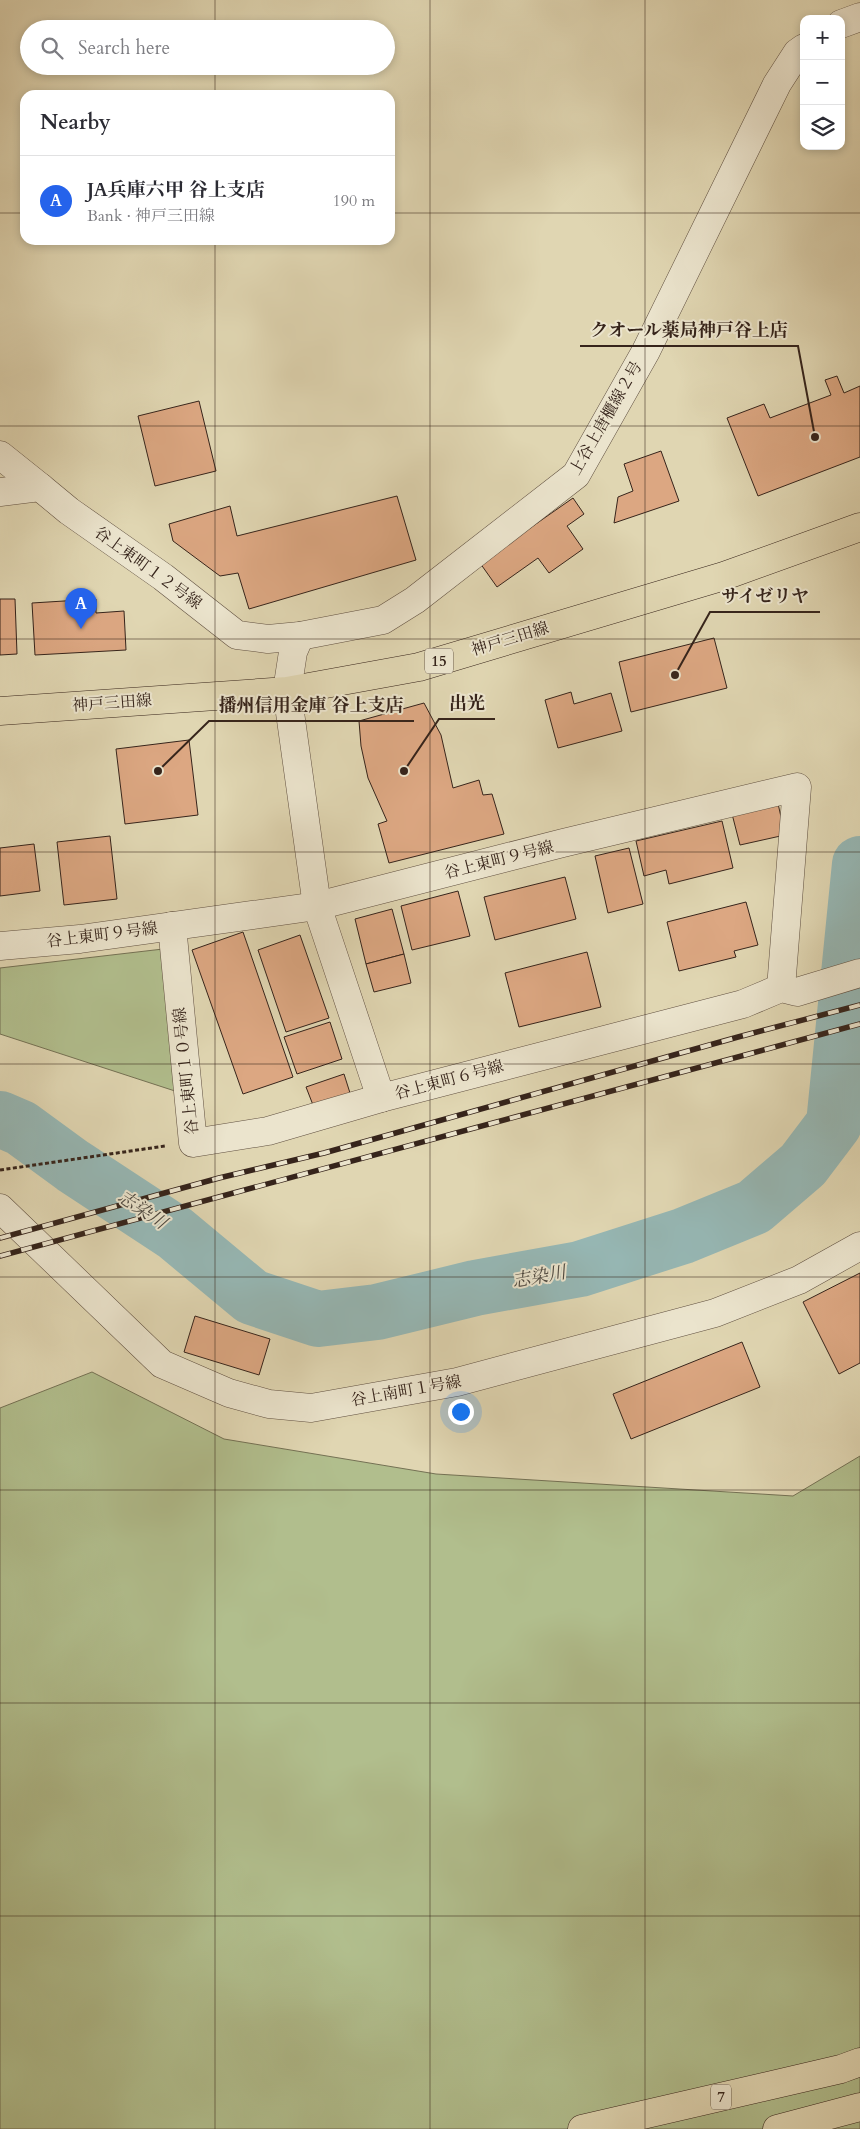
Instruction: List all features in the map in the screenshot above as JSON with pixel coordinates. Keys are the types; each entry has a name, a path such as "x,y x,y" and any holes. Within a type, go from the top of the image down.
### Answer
{"main road":[{"name":"神戸三田線","path":"0,711 287,691 419,667 724,576 860,527"},
{"name":"7","path":"582,2129 860,2062"},
{"path":"777,2129 860,2107"}],"street":[{"path":"845,23 860,17"},
{"name":"上谷上唐櫃線２号","path":"300,636 383,620 415,600 576,475 646,351 777,84 800,51"},
{"name":"谷上東町１２号線","path":"0,455 69,511 163,577 237,636 268,639 300,636"},
{"path":"0,492 40,487"},
{"name":"谷上東町６号線","path":"300,636 293,652 287,691 317,906 381,1098 743,1004 781,988 797,992 860,974"},
{"name":"谷上東町９号線","path":"0,946 80,938 317,906 563,843 797,787 781,988"},
{"name":"谷上東町１０号線","path":"172,926 193,1143 268,1131 381,1098"},
{"name":"谷上南町１号線","path":"0,1208 162,1364 229,1393 269,1404 311,1408 457,1382 716,1313 799,1280 860,1246"}],"path":[{"path":"0,1170 144,1149"}],"green space":[{"path":"163,949 178,1092 0,1034 0,968"},
{"path":"92,1372 224,1439 436,1474 793,1496 860,1456 860,2129 0,2129 0,1408"}],"building":[{"path":"837,376 844,393 860,386 860,457 758,496 727,418 764,404 770,418 831,395 825,380"},
{"path":"199,401 216,471 155,486 138,416"},
{"path":"661,451 679,501 614,523 618,497 633,491 624,464"},
{"path":"397,496 416,560 249,609 238,573 220,576 173,541 169,524 230,506 237,536"},
{"path":"573,498 584,514 567,526 583,549 549,573 538,558 497,587 480,563"},
{"path":"0,599 15,599 17,654 0,655"},
{"path":"96,599 96,613 124,611 126,650 35,655 32,603"},
{"path":"714,638 727,688 631,712 619,662"},
{"path":"571,692 574,704 611,693 622,731 558,748 545,700"},
{"path":"424,703 441,735 453,788 479,780 483,795 492,794 504,834 389,863 378,824 387,821 368,778 361,746 359,721"},
{"path":"189,740 198,815 125,824 116,749"},
{"path":"777,799 785,835 740,845 731,810"},
{"path":"722,821 733,868 669,884 666,870 644,876 636,841"},
{"path":"110,836 117,899 64,905 57,842"},
{"path":"34,844 40,891 0,896 0,848"},
{"path":"629,848 643,904 608,913 595,856"},
{"path":"565,877 576,919 495,940 484,897"},
{"path":"458,891 470,936 412,950 401,906"},
{"path":"746,902 758,945 734,951 736,957 679,971 667,922"},
{"path":"392,909 404,954 366,964 355,919"},
{"path":"243,932 293,1077 243,1094 192,950"},
{"path":"300,935 329,1018 286,1032 258,950"},
{"path":"587,952 601,1007 519,1027 505,973"},
{"path":"404,954 411,983 374,992 366,964"},
{"path":"330,1022 342,1059 297,1074 284,1037"},
{"path":"344,1074 350,1093 313,1105 306,1087"},
{"path":"860,1273 860,1363 839,1374 803,1302"},
{"path":"195,1316 270,1339 259,1375 184,1352"},
{"path":"742,1342 760,1387 631,1439 613,1394"}],"waterway":[{"name":"志染川","path":"0,1119 21,1128 73,1166 175,1233 252,1297 318,1319 377,1312 475,1288 580,1269 683,1236 754,1207 803,1165 834,1124 860,864"}],"railway":[{"path":"0,1238 219,1178 324,1153 738,1037 860,1005"},
{"path":"0,1256 860,1024"}],"place":[{"name":"クオール薬局神戸谷上店","path":"815,437"},
{"name":"JA兵庫六甲 谷上支店","path":"81,629"},
{"name":"サイゼリヤ","path":"675,675"},
{"name":"播州信用金庫 谷上支店","path":"158,771"},
{"name":"出光","path":"404,771"}]}
